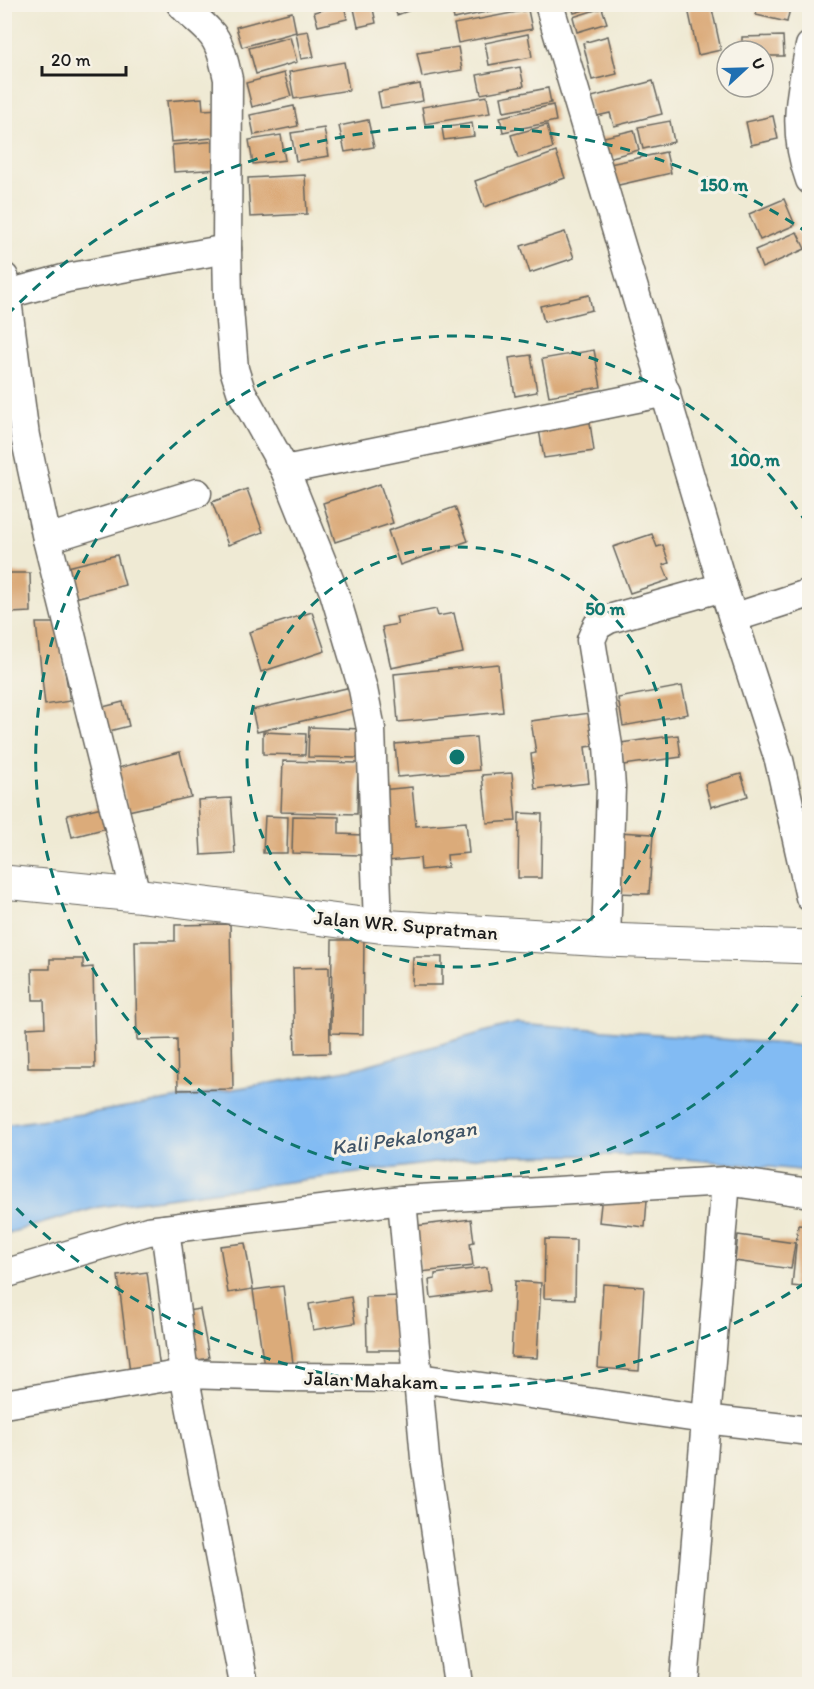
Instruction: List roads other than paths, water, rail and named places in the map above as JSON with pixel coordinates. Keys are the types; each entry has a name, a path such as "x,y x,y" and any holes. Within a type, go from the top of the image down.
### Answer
{"street":[{"path":"182,4 193,18 210,32 222,52 228,79 227,249 234,369 241,391 285,470 334,592 363,689 371,729 378,926"},
{"path":"549,4 723,587 779,760 810,897"},
{"path":"810,46 798,114 803,161 810,180"},
{"path":"136,895 47,539 25,436 5,288 67,279 227,249"},
{"path":"285,470 666,392"},
{"path":"47,539 196,492"},
{"path":"606,940 612,787 609,746 591,640 597,626 609,620 723,587"},
{"path":"733,618 810,593"},
{"name":"Jalan WR. Supratman","path":"4,882 136,895 378,926 606,940 810,947"},
{"path":"4,1274 148,1231 402,1200 726,1181 810,1193"},
{"path":"684,1684 726,1181"},
{"path":"402,1200 425,1458 458,1684"},
{"path":"165,1229 184,1374 244,1684"},
{"name":"Jalan Mahakam","path":"4,1404 184,1374 419,1378 705,1419 810,1431"}],"water":[{"name":"Kali Pekalongan","path":"516,1023 809,1046 809,1171 644,1155 486,1156 99,1207 5,1234 4,1125 353,1069"}]}
